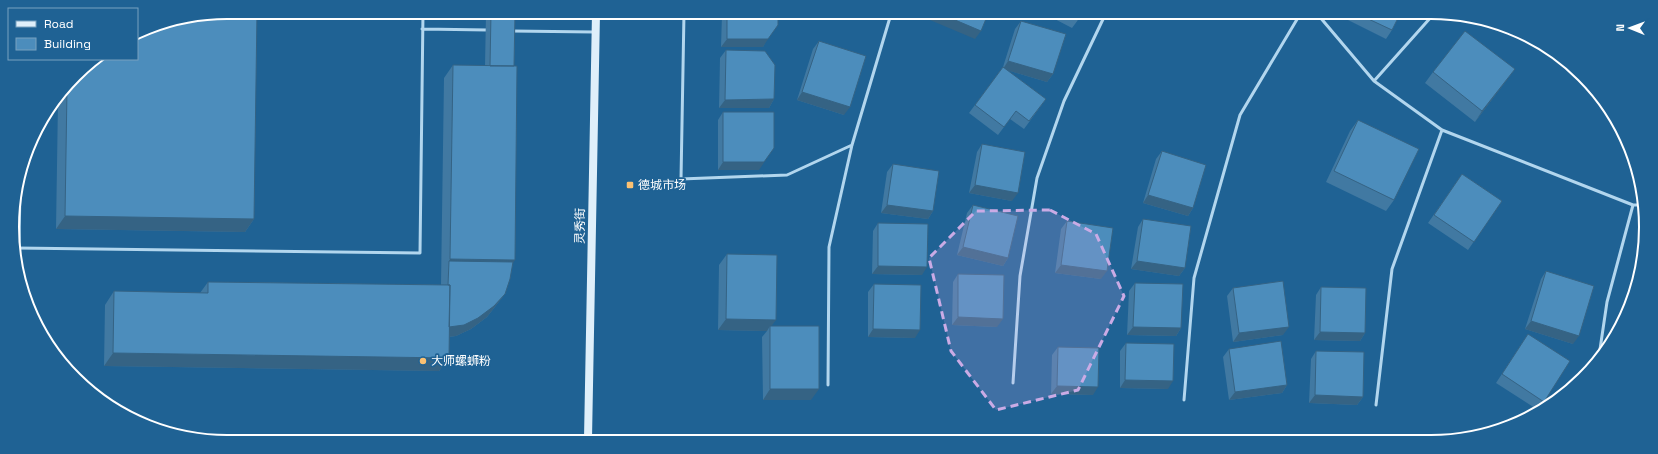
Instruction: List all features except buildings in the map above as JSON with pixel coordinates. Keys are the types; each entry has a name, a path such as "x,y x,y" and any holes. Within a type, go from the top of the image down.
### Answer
{"main road":[{"name":"灵秀街","path":"588,435 596,19"}],"lane":[{"path":"20,248 420,253 423,19"},
{"path":"684,19 681,179 787,175 852,145"},
{"path":"828,385 829,247 852,145 890,19"},
{"path":"1013,383 1020,276 1037,178 1064,101 1103,19"},
{"path":"1184,400 1194,278 1240,115 1297,19"},
{"path":"1322,19 1374,81 1442,130 1633,205 1638,205"},
{"path":"1374,81 1429,19"},
{"path":"422,29 494,30"},
{"path":"509,30 596,32"},
{"path":"1376,405 1392,269 1442,130"},
{"path":"1600,348 1607,302 1633,205"}],"highlighted area":[{"path":"1050,210 1096,234 1124,296 1078,390 996,410 951,351 929,258 976,211"}],"place":[{"name":"德城市场","path":"630,185"},
{"name":"大师螺蛳粉","path":"423,361"}]}
